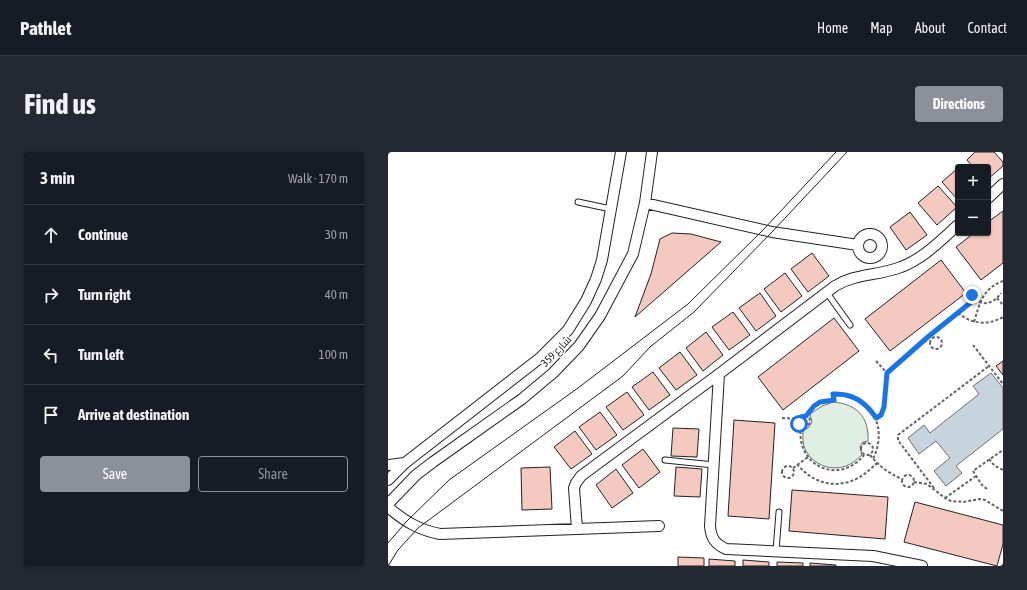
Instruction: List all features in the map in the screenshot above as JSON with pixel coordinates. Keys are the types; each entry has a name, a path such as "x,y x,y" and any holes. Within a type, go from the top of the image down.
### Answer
{"street":[{"name":"شارع 359","path":"388,480 405,463 540,358 568,330 586,301 596,279 602,260 621,152"},
{"name":"شارع 359","path":"388,506 416,475 522,399 553,373 579,346 600,316 616,288 632,254 645,203 652,152"},
{"path":"991,195 1003,184"},
{"path":"645,203 772,232 858,245"},
{"path":"577,529 574,488 581,476 845,280 857,276 890,270 913,262 930,250 955,228"},
{"path":"719,374 710,526 714,541 719,546 726,549 873,556 922,566"},
{"path":"388,465 405,463"},
{"path":"388,506 406,522 418,528 440,534 659,526"}],"lane":[{"path":"578,202 611,209"},
{"path":"827,293 850,325"},
{"path":"665,460 714,465"},
{"path":"776,551 779,512"}],"path":[{"path":"974,322 980,302 988,289 1003,281"},
{"path":"970,290 975,299 986,303 992,302 1001,293"},
{"path":"997,298 1003,305"},
{"path":"876,418 881,415 884,407 887,373 929,336 975,299"},
{"path":"958,313 974,322 983,324 990,323 1003,317"},
{"path":"929,336 932,338 940,338 942,344 941,347 932,347 930,341 932,338"},
{"path":"973,345 1003,384"},
{"path":"876,361 887,373"},
{"path":"989,366 898,435 898,440 934,488 945,498 957,502 980,499 985,500 1003,511"},
{"path":"782,418 799,419 806,416 817,404 824,401 834,400 833,394 851,396 863,402 876,418 879,439 873,458"},
{"path":"801,426 807,427 809,425 810,420 806,416"},
{"path":"799,419 799,424 801,426 801,441 804,452 816,465 828,469 839,470 856,463 864,455 870,455 877,464 893,475 902,479"},
{"path":"864,455 862,452 862,446 867,443 870,444 873,449 870,455"},
{"path":"987,489 982,485 973,471 1003,450"},
{"path":"793,468 808,457"},
{"path":"989,459 995,466 1003,470"},
{"path":"797,464 809,477 824,482 836,483 850,481 859,477 877,464"},
{"path":"787,465 793,468 794,474 792,477 785,478 783,476 782,469 784,467 787,465"},
{"path":"902,479 909,475 914,479 914,482"},
{"path":"945,498 976,476"},
{"path":"902,479 903,485 908,488 914,485 914,482"},
{"path":"914,482 927,484 934,488"}],"green space":[{"path":"833,402 849,406 860,413 864,419 868,433 868,441 863,442 860,447 862,455 852,463 839,468 826,467 815,461 806,451 803,440 803,430 808,428 812,422 810,414 822,406"}],"shaded area":[{"path":"991,373 1003,388 1003,429 956,466 962,473 946,486 934,471 950,458 936,441 919,454 908,438 924,425 930,433 979,394 973,386"}],"building":[{"path":"975,152 994,152 1003,162 1003,166 991,176 991,164 970,164 967,160"},
{"path":"955,171 955,197 942,182"},
{"path":"938,186 955,205 955,209 937,225 918,203"},
{"path":"1003,211 1003,263 981,280 956,247 970,236 991,236 991,220"},
{"path":"910,212 927,235 906,250 890,227"},
{"path":"672,233 691,234 721,242 635,317 651,274 660,239"},
{"path":"812,253 829,276 808,292 791,269"},
{"path":"941,260 966,293 890,351 865,319"},
{"path":"785,273 802,296 781,312 764,289"},
{"path":"760,293 776,316 756,331 739,308"},
{"path":"733,312 750,335 729,350 712,327"},
{"path":"834,318 859,351 783,410 758,377"},
{"path":"706,332 723,355 703,371 686,348"},
{"path":"680,352 697,375 676,390 659,368"},
{"path":"1003,361 1003,375 996,366"},
{"path":"653,372 670,395 649,410 632,387"},
{"path":"627,392 644,415 623,430 606,407"},
{"path":"600,412 617,435 596,450 579,427"},
{"path":"734,420 775,423 769,519 728,516"},
{"path":"673,428 699,429 697,457 671,456"},
{"path":"575,431 592,454 571,469 554,447"},
{"path":"643,449 660,472 639,488 622,465"},
{"path":"550,467 552,509 522,510 521,468"},
{"path":"676,467 702,469 700,497 674,496"},
{"path":"616,469 633,493 612,508 596,485"},
{"path":"792,490 888,497 885,539 789,531"},
{"path":"915,502 1003,525 1003,544 997,566 904,542"},
{"path":"678,557 704,558 704,566 678,566"},
{"path":"709,559 735,561 735,566 709,566"},
{"path":"743,560 769,562 769,566 743,566"},
{"path":"777,562 803,563 803,566 777,566"},
{"path":"810,563 836,565 836,566 810,566"}],"tram line":[{"path":"388,543 406,522 449,480 578,388 688,304 763,230 836,152"},
{"path":"388,566 398,550 418,528 623,376 650,347 694,312 847,152"}],"route":[{"path":"799,424 799,419 806,416 814,406 820,402 834,400 833,394 844,394 857,398 868,407 876,418 881,415 884,407 886,376 889,370 975,299 972,295"}]}
